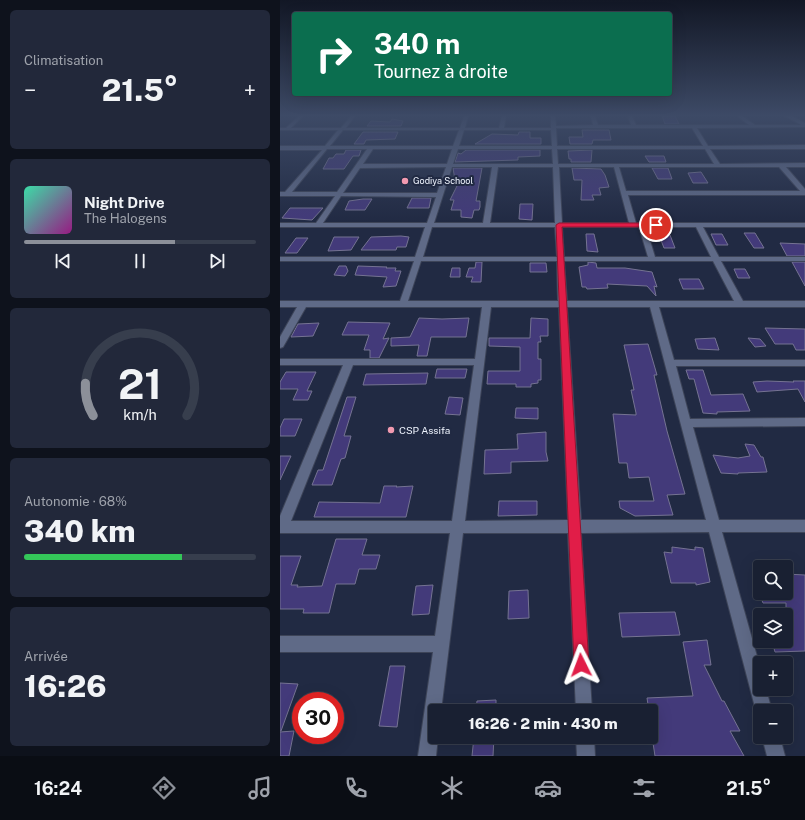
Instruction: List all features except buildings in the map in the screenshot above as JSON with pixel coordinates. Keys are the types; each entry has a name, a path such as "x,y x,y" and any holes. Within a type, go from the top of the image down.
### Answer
{"street":[{"path":"284,194 323,151"},
{"path":"318,225 369,151"},
{"path":"403,304 454,151"},
{"path":"555,151 584,704"},
{"path":"710,151 718,165"},
{"path":"781,165 805,193"},
{"path":"359,166 805,165"},
{"path":"486,225 496,166"},
{"path":"616,166 632,225"},
{"path":"624,193 805,193"},
{"path":"284,194 440,195"},
{"path":"280,225 805,225"},
{"path":"642,225 652,259"},
{"path":"698,225 740,304"},
{"path":"280,259 805,260"},
{"path":"280,304 805,304"},
{"path":"280,344 303,304"},
{"path":"427,756 487,304"},
{"path":"654,304 762,704"},
{"path":"280,362 479,362"},
{"path":"349,362 281,527 805,526"},
{"path":"670,363 805,363"},
{"path":"686,423 805,422"},
{"path":"280,644 442,644"},
{"path":"585,744 586,756"},
{"path":"773,744 776,756"}],"place":[{"name":"Godiya School","path":"405,181"},
{"name":"CSP Assifa","path":"391,430"}],"route":[{"path":"581,665 559,225 656,225"}]}
